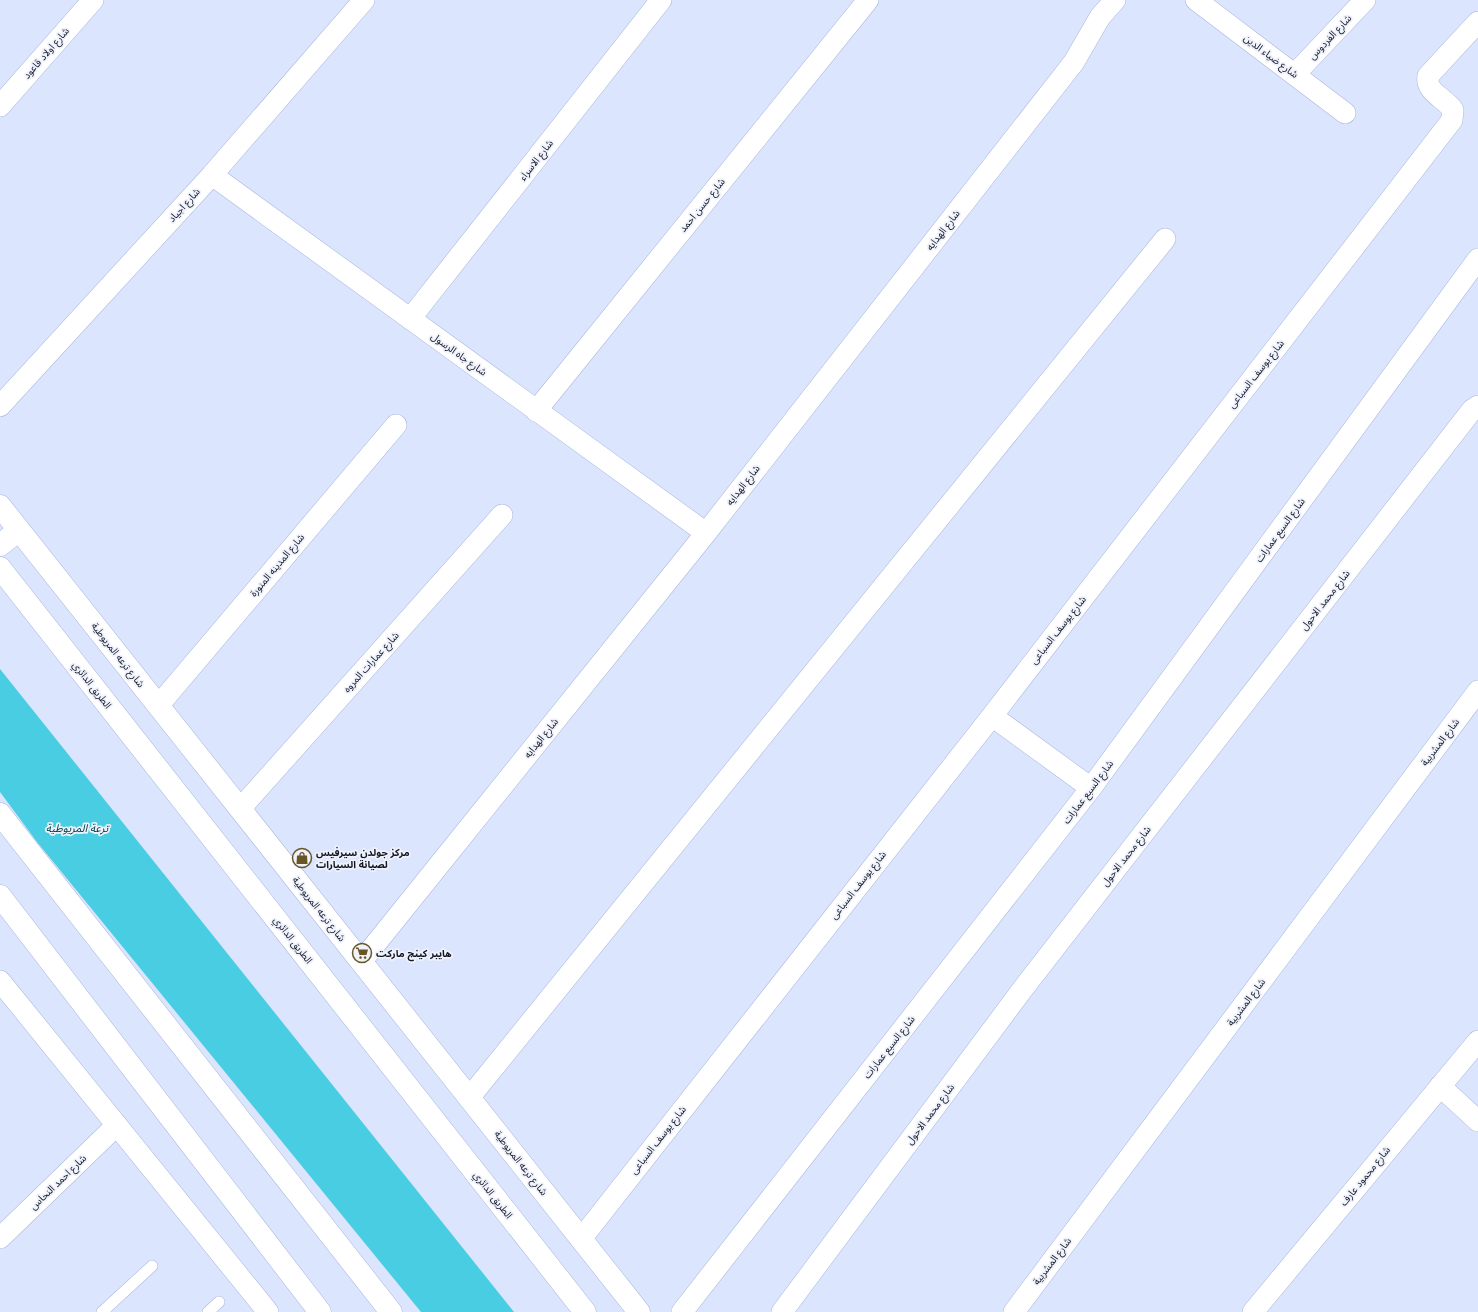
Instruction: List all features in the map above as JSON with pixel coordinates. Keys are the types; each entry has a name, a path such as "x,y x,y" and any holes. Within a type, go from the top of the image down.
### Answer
{"main road":[{"name":"شارع ترعه المريوطية","path":"0,506 639,1312"},
{"path":"0,545 19,530"},
{"name":"الطريق الدائري","path":"0,568 585,1312"},
{"path":"0,814 391,1312"},
{"path":"0,896 320,1312"}],"street":[{"name":"شارع اولاد قاعود","path":"0,106 93,0"},
{"name":"شارع اجياد","path":"0,406 212,175 364,0"},
{"name":"شارع الاسراء","path":"410,319 661,0"},
{"name":"شارع حسن احمد","path":"536,411 868,0"},
{"name":"شارع الهدايه","path":"361,962 706,533 1074,62 1100,17 1115,0"},
{"name":"شارع ضياء الدين","path":"1196,0 1345,113"},
{"name":"شارع الفردوس","path":"1295,74 1365,0"},
{"name":"شارع يوسف السباعى","path":"580,1239 992,716 1452,120 1453,110 1449,104 1428,85 1428,76 1478,22"},
{"name":"شارع جاه الرسول","path":"212,175 706,533"},
{"path":"469,1098 1165,239"},
{"name":"شارع السبع عمارات","path":"682,1312 1091,788 1478,259"},
{"name":"شارع محمد الاحول","path":"782,1312 1022,990 1472,410 1478,406"},
{"name":"شارع المدينه المنورة","path":"158,706 396,425"},
{"name":"شارع عمارات المروه","path":"240,809 502,515"},
{"name":"شارع المشربية","path":"1014,1312 1478,691"},
{"path":"992,716 1091,788"},
{"path":"0,981 268,1312"},
{"name":"شارع محمود عارف","path":"1253,1312 1478,1042"},
{"path":"1440,1086 1478,1121"},
{"name":"شارع احمد النحاس","path":"0,1238 117,1125"}],"lane":[{"path":"102,1312 152,1266"},
{"path":"208,1312 219,1302"}],"water":[{"name":"ترعة المريوطية","path":"0,669 514,1312 421,1312 37,842 0,792"}],"place":[{"name":"مركز جولدن سيرفيس لصيانة السيارات","path":"302,858"},
{"name":"هايبر كينج ماركت","path":"362,953"}]}
